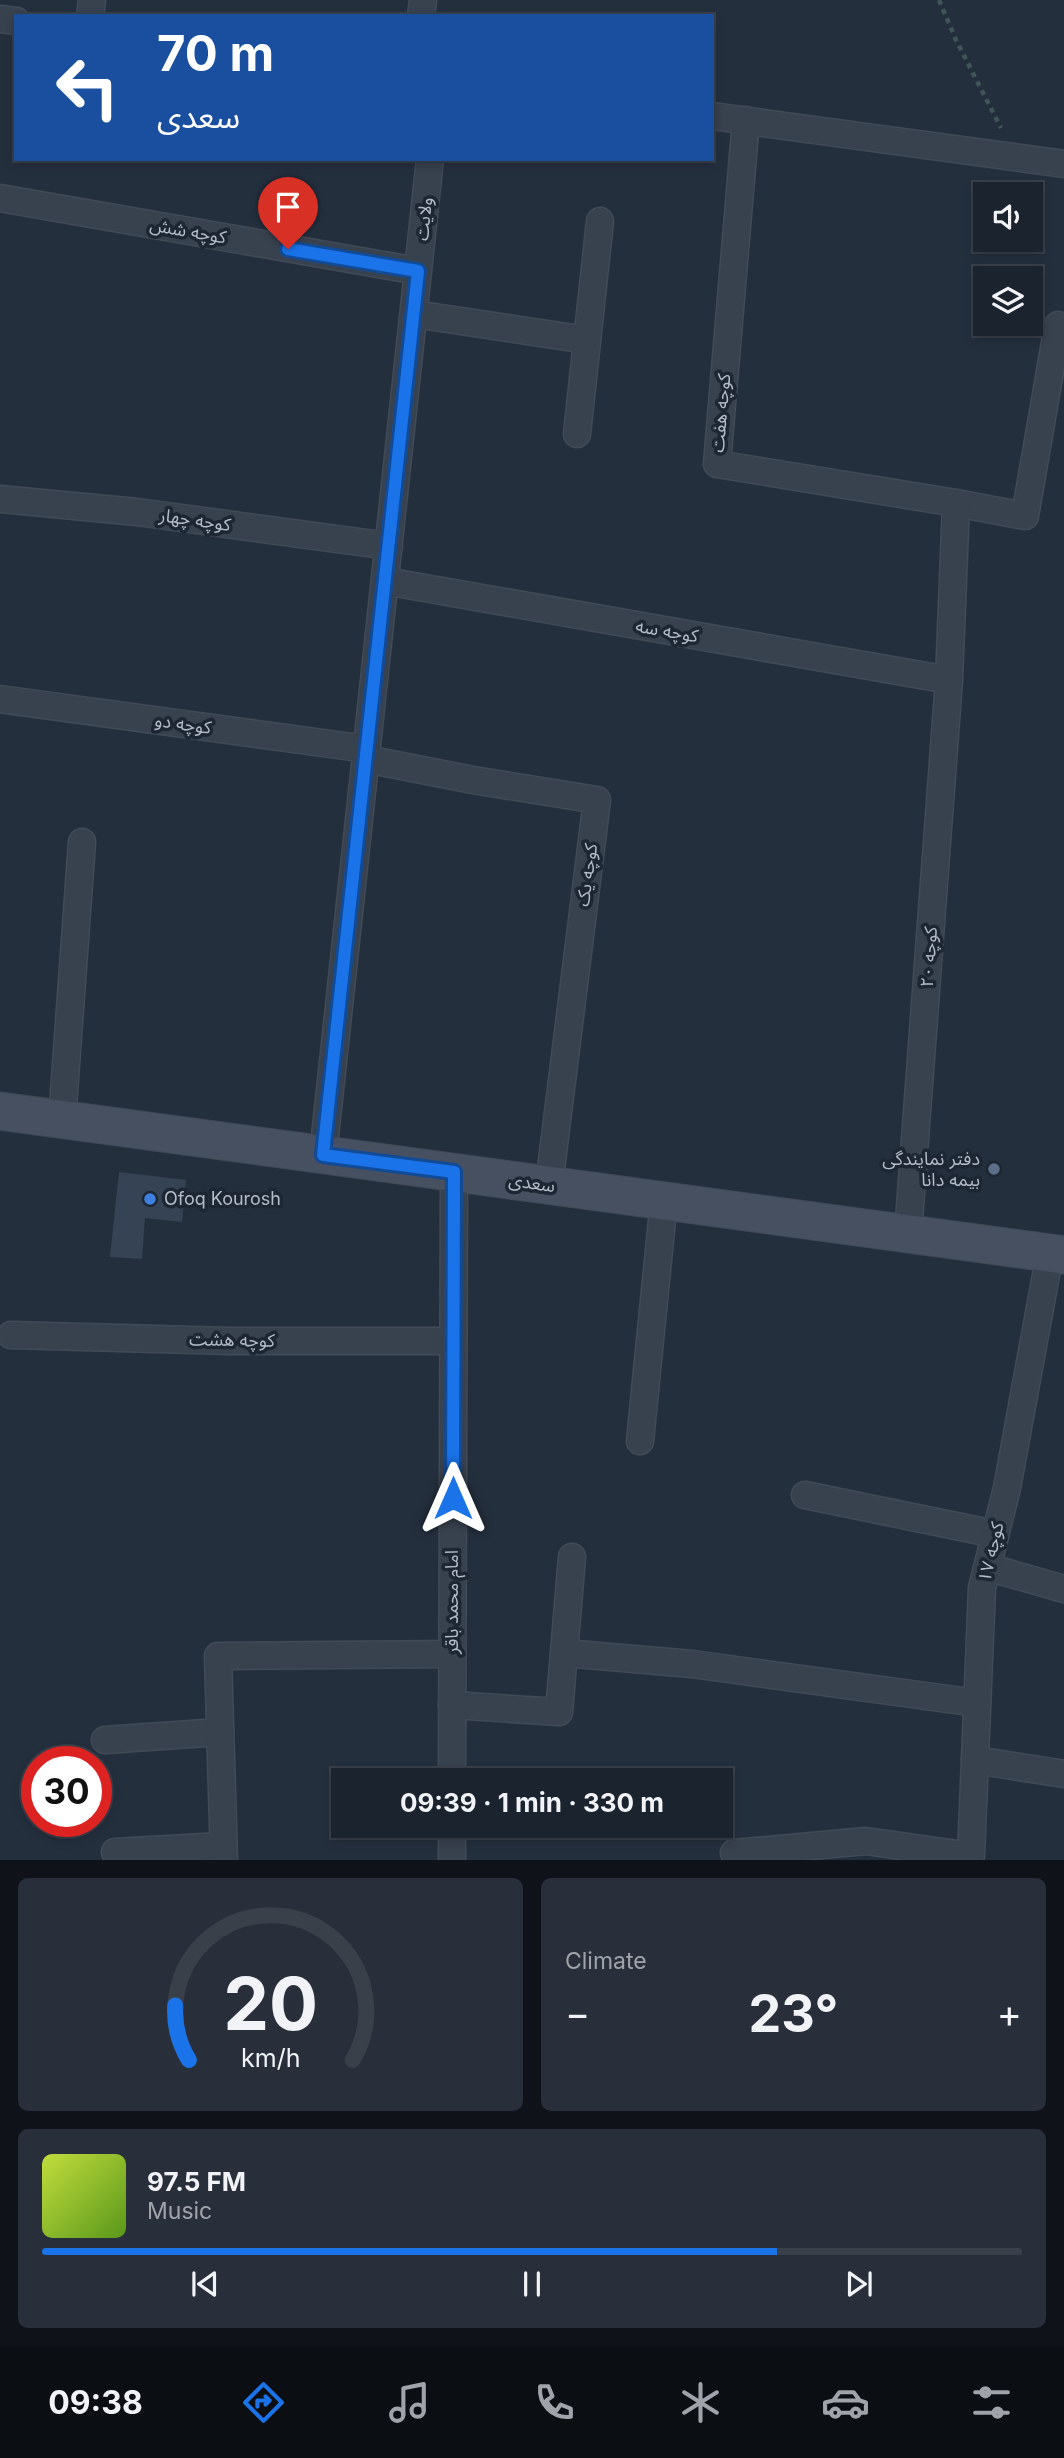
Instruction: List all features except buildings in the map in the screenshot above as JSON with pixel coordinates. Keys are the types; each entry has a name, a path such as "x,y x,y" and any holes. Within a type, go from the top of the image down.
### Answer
{"street":[{"path":"714,116 1064,164"},
{"name":"کوچه هفت","path":"746,120 717,464 957,503"},
{"name":"ولایت","path":"323,1155 430,161"},
{"name":"کوچه شش","path":"0,198 418,271"},
{"path":"577,434 600,221"},
{"path":"414,314 587,340"},
{"path":"957,503 1025,516 1058,325"},
{"name":"کوچه چهار","path":"0,499 137,512 389,546"},
{"name":"کوچه ۲۰","path":"908,1234 949,680 957,503"},
{"name":"کوچه سه","path":"385,581 949,680"},
{"name":"کوچه دو","path":"0,699 366,754"},
{"name":"کوچه یک","path":"366,754 473,780 597,800 549,1185"},
{"path":"62,1120 82,842"},
{"name":"سعدی","path":"0,1111 1057,1254"},
{"name":"امام محمد باقر","path":"452,1768 454,1172"},
{"path":"640,1441 664,1200"},
{"name":"کوچه ۱۷","path":"867,1850 971,1856 982,1588 1007,1488 1057,1254"},
{"name":"کوچه هشت","path":"11,1335 229,1341 453,1341"},
{"path":"805,1495 995,1534"},
{"path":"452,1705 559,1712 572,1558"},
{"path":"987,1567 1064,1589"},
{"path":"564,1653 692,1664 977,1703"},
{"path":"115,1852 223,1853 218,1656 452,1654"},
{"path":"105,1740 220,1732"},
{"path":"975,1760 1064,1774"},
{"path":"452,1838 452,1860"},
{"path":"734,1853 867,1850"}],"path":[{"path":"939,0 956,40 1016,157"}],"place":[{"name":"دفتر نمایندگی بیمه دانا","path":"994,1169"},
{"name":"Ofoq Kourosh","path":"150,1199"}],"route":[{"path":"288,249 418,271 323,1155 454,1172 453,1498"}]}
